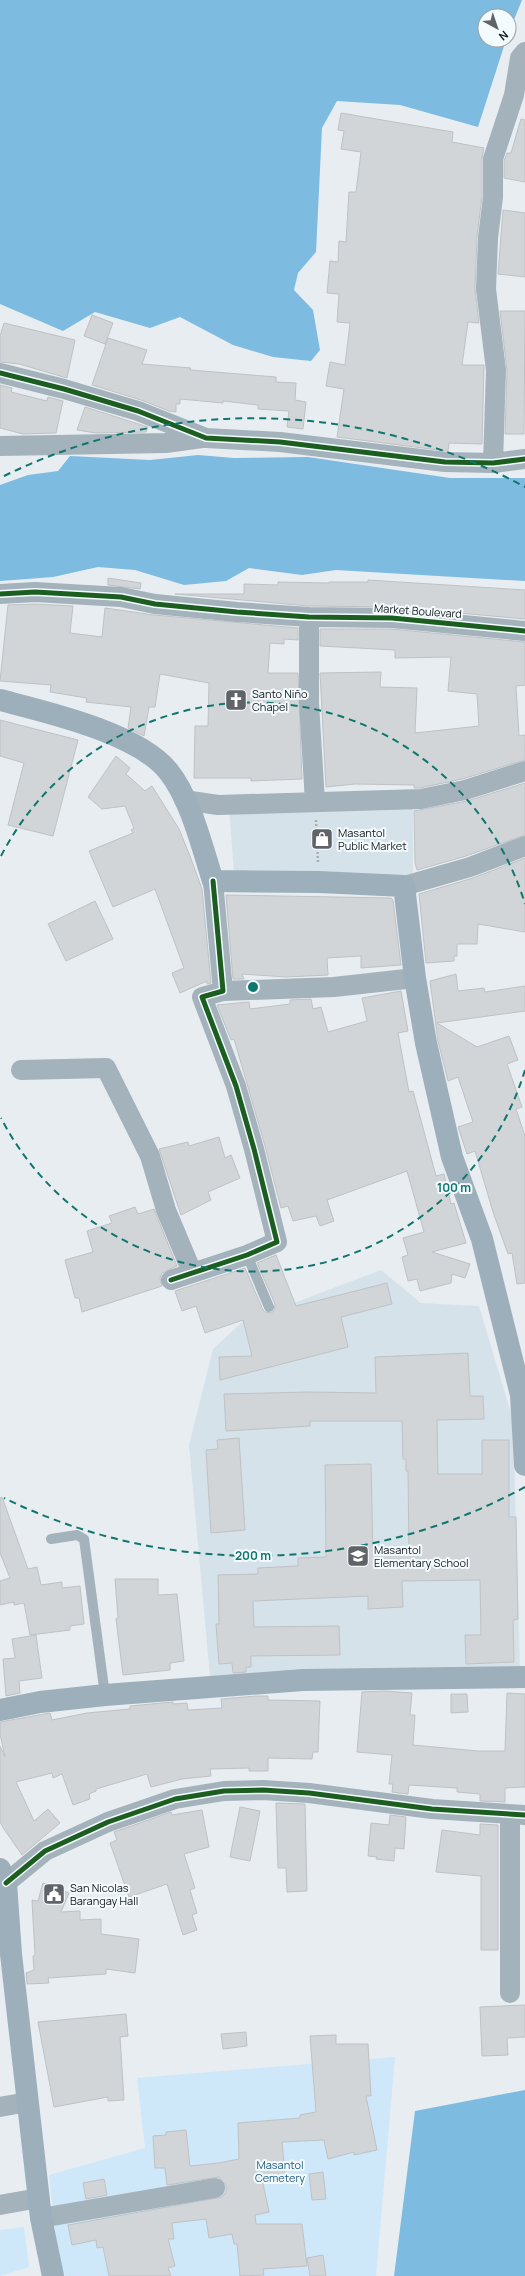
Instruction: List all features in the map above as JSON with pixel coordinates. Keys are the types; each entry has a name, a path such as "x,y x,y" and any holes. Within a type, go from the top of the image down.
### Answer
{"main road":[{"path":"0,700 87,724 127,742 158,760 169,772 184,800 201,843 212,882 319,882 404,886 415,978 426,1043 452,1157 482,1239 523,1394 525,1465"},
{"path":"0,1710 40,1702 106,1695 302,1680 525,1677"},
{"path":"3,1888 40,2208 53,2276"}],"street":[{"path":"493,463 496,370 486,288 488,238 493,197 493,159 514,95 520,58 525,52"},
{"path":"0,373 64,388 138,411 206,438"},
{"path":"0,446 166,443 206,438 280,442 445,462 493,463 525,459"},
{"name":"Market Boulevard","path":"0,594 35,592 121,597 155,604 198,609 308,617 392,618 525,630"},
{"path":"308,617 309,703 315,802"},
{"path":"184,800 218,805 421,799 465,790 525,771"},
{"path":"404,886 470,867 525,846"},
{"path":"212,882 223,991"},
{"path":"171,1280 247,1255 277,1242 254,1149 236,1086 202,997 223,991 334,987 415,978"},
{"path":"21,1070 106,1068 150,1156 166,1210 192,1272"},
{"path":"3,1888 45,1851 108,1822 175,1799 224,1791 263,1790 309,1793 432,1809 518,1815 510,1993"},
{"path":"0,2107 28,2102"},
{"path":"0,2205 40,2208 215,2188"}],"lane":[{"path":"247,1255 270,1307"},
{"path":"51,1539 77,1535 84,1539 106,1695"}],"path":[{"path":"315,802 319,882"}],"shaded area":[{"name":"Masantol Public Market","path":"413,803 413,875 234,874 229,805"},
{"name":"Masantol Elementary School","path":"381,1270 421,1303 479,1306 513,1420 520,1667 210,1677 189,1445 213,1349 241,1323"}],"green space":[{"name":"Masantol Cemetery","path":"395,2057 376,2276 65,2276 59,2264 49,2175 145,2148 137,2078"},
{"path":"24,2227 29,2267 0,2276 0,2230"}],"water":[{"path":"0,0 522,0 517,12 517,8 477,8 477,48 503,48 478,127 400,105 337,101 322,128 316,252 298,273 294,290 313,310 320,350 311,361 273,357 233,345 180,317 150,328 95,312 63,331 0,304"},
{"path":"198,455 234,458 308,457 450,478 525,478 525,581 336,570 302,575 249,568 226,581 184,585 135,570 98,567 53,577 0,581 0,485 28,475 58,471 70,456 150,460"},
{"path":"525,2090 525,2276 394,2276 415,2111"}],"building":[{"path":"341,113 453,132 452,142 484,148 482,159 482,196 477,237 475,289 479,323 468,322 462,365 484,365 482,444 449,443 448,451 446,451 337,437 344,389 326,386 330,362 345,365 350,323 337,322 339,294 327,293 330,261 338,262 339,241 346,242 349,192 356,192 361,152 341,149 344,131 338,130"},
{"path":"521,119 525,120 525,182 504,178 504,161 507,153 511,153"},
{"path":"503,210 525,213 525,277 498,274"},
{"path":"500,311 525,311 524,434 505,434 507,370"},
{"path":"92,315 113,323 105,344 84,336"},
{"path":"4,323 75,340 67,378 19,364 0,362 0,336"},
{"path":"108,338 147,350 142,364 191,368 190,370 276,377 276,382 296,383 295,400 306,402 303,429 287,427 289,411 258,409 258,405 223,401 223,403 180,399 180,404 176,404 176,412 92,385"},
{"path":"0,385 12,388 11,392 47,401 48,397 63,401 56,433 23,434 0,428"},
{"path":"85,407 148,427 146,432 96,433 77,430"},
{"path":"108,578 141,583 140,589 108,585"},
{"path":"368,580 525,590 525,619 393,607 309,606 175,594 244,594 244,584 278,585 278,582 329,583 368,582"},
{"path":"35,604 73,606 70,633 102,637 105,608 154,615 298,628 298,640 284,639 284,644 270,643 268,673 298,673 302,779 251,781 251,778 194,778 195,726 208,726 209,683 160,674 155,707 149,707 144,736 128,728 131,707 86,702 87,698 50,692 51,685 0,681 8,605"},
{"path":"320,629 391,629 525,642 525,685 516,686 519,736 525,735 525,760 462,779 420,788 414,788 414,785 355,784 326,787 320,673 381,672 380,687 417,688 415,733 479,726 477,694 448,691 451,657 395,658 395,650 320,646"},
{"path":"0,720 78,740 53,836 8,825 24,763 0,756"},
{"path":"116,756 130,768 126,774 145,791 152,786 179,829 202,889 211,983 207,984 207,981 180,993 172,973 184,968 155,889 113,907 89,851 133,833 131,830 134,828 125,806 102,809 88,797"},
{"path":"525,783 525,835 466,856 417,870 415,863 414,811 467,801"},
{"path":"525,858 525,932 478,924 477,944 457,944 457,956 454,956 454,961 426,963 419,894 473,878"},
{"path":"226,895 391,898 393,900 401,965 361,968 361,956 327,958 328,975 286,977 242,974 244,979 233,979"},
{"path":"95,901 113,939 66,961 48,924"},
{"path":"456,974 458,991 484,988 485,992 525,986 525,1011 437,1023 477,1047 509,1036 518,1060 507,1064 522,1107 516,1109 525,1136 525,1283 517,1284 512,1253 508,1254 493,1212 475,1151 467,1154 458,1127 473,1122 458,1077 448,1081 438,1041 430,981"},
{"path":"401,991 408,1031 398,1033 409,1092 413,1091 436,1176 444,1174 451,1204 454,1203 466,1243 432,1252 470,1264 465,1278 452,1274 451,1283 420,1291 417,1279 408,1281 402,1257 408,1255 403,1238 424,1232 407,1171 327,1200 334,1221 320,1226 316,1216 293,1221 288,1206 281,1208 234,1039 231,1040 217,1005 249,1002 250,1009 290,1004 290,1000 311,999 313,1009 321,1007 328,1032 367,1021 362,998"},
{"path":"219,1137 225,1158 231,1155 240,1178 208,1192 211,1200 181,1215 159,1149 188,1142 189,1146"},
{"path":"135,1207 138,1214 154,1209 177,1266 162,1273 160,1278 162,1286 82,1312 79,1298 75,1298 65,1260 93,1252 87,1231 112,1223 109,1216"},
{"path":"276,1255 296,1306 387,1283 392,1304 341,1317 348,1347 220,1380 219,1357 252,1356 243,1320 205,1333 196,1306 182,1311 175,1291 245,1268 263,1310 271,1313 274,1311 275,1304 257,1263"},
{"path":"468,1353 470,1396 483,1396 484,1419 437,1420 438,1474 482,1474 482,1440 509,1440 509,1517 516,1517 518,1619 513,1620 514,1662 466,1664 465,1635 481,1635 480,1580 402,1581 403,1607 368,1609 368,1596 253,1601 254,1627 339,1626 340,1655 251,1656 251,1667 246,1667 246,1672 233,1673 232,1663 219,1664 216,1624 219,1624 218,1575 258,1574 258,1568 298,1566 298,1558 326,1557 325,1465 371,1464 373,1555 409,1553 408,1471 406,1471 406,1459 403,1459 402,1421 310,1421 310,1426 226,1431 224,1394 309,1392 376,1393 375,1357"},
{"path":"239,1438 245,1530 211,1533 206,1450 218,1449 217,1440"},
{"path":"2,1497 28,1569 37,1567 41,1585 62,1582 62,1588 80,1586 84,1624 70,1626 70,1630 30,1635 24,1603 14,1605 14,1602 0,1605 0,1581 10,1578 0,1553 0,1498"},
{"path":"115,1579 158,1579 158,1595 177,1594 184,1661 170,1663 170,1670 123,1675 116,1619 118,1618"},
{"path":"36,1635 42,1678 19,1681 20,1693 6,1696 3,1659 15,1658 12,1639"},
{"path":"385,1691 412,1693 410,1715 415,1715 413,1745 478,1751 505,1751 507,1693 525,1694 525,1787 505,1788 505,1802 480,1801 480,1794 457,1792 457,1788 409,1785 408,1794 392,1792 393,1784 389,1784 392,1755 357,1752 362,1692"},
{"path":"451,1694 467,1694 468,1712 451,1713"},
{"path":"268,1696 268,1700 320,1701 318,1752 313,1752 312,1759 268,1758 268,1771 249,1771 249,1768 210,1769 211,1776 182,1779 151,1787 147,1774 96,1789 96,1791 89,1794 90,1799 73,1805 62,1774 53,1778 52,1773 16,1782 34,1821 48,1809 60,1823 22,1855 0,1822 0,1746 5,1757 0,1734 0,1722 50,1713 52,1720 87,1713 130,1709 130,1706 173,1702 173,1704 187,1703 188,1710 222,1708 221,1699"},
{"path":"276,1803 305,1804 307,1891 287,1892 286,1868 278,1868"},
{"path":"240,1807 260,1811 250,1861 230,1857"},
{"path":"202,1810 209,1847 184,1854 195,1888 190,1890 197,1913 192,1915 197,1930 183,1935 167,1884 129,1897 110,1843 117,1840 114,1832 171,1812 172,1815"},
{"path":"390,1815 406,1817 404,1849 395,1848 394,1861 376,1859 377,1857 368,1856 371,1823 389,1825"},
{"path":"480,1824 498,1825 498,1950 481,1950 481,1876 436,1872 442,1830 480,1835"},
{"path":"43,1883 69,1893 61,1912 80,1911 80,1920 101,1919 101,1934 139,1939 135,1973 106,1969 106,1974 48,1978 49,1983 27,1984 26,1973 34,1970 33,1956 35,1955 32,1900 38,1901"},
{"path":"525,2005 525,2037 507,2038 508,2055 482,2056 480,2007"},
{"path":"126,2014 128,2036 120,2037 124,2100 108,2101 108,2097 54,2107 38,2022"},
{"path":"246,2032 247,2046 223,2049 221,2034"},
{"path":"336,2035 336,2044 368,2044 371,2096 366,2096 377,2150 354,2155 354,2152 328,2159 324,2140 282,2142 285,2176 262,2179 269,2212 255,2215 256,2224 302,2224 307,2266 263,2269 264,2275 240,2276 237,2244 234,2244 232,2234 209,2238 206,2219 172,2223 174,2239 168,2239 175,2266 168,2268 171,2276 109,2276 103,2247 97,2248 96,2240 72,2245 68,2225 222,2197 226,2192 226,2186 219,2177 167,2185 165,2168 155,2168 153,2136 166,2135 166,2132 186,2130 190,2166 239,2159 238,2123 300,2118 300,2115 316,2112 310,2036"},
{"path":"323,2172 326,2199 312,2200 309,2174"},
{"path":"104,2179 107,2195 86,2199 83,2183"},
{"path":"323,2255 326,2276 310,2276 307,2258"}],"cycle path":[{"path":"0,373 64,389 138,411 206,438 280,442 445,462 493,463 525,459"},
{"path":"0,594 35,592 121,597 155,604 237,612 309,617 392,618 525,631"},
{"path":"171,1280 247,1255 277,1242 254,1149 236,1086 202,997 223,991 213,881"},
{"path":"6,1883 45,1851 108,1822 175,1799 224,1791 263,1790 309,1793 432,1809 525,1815"}],"place":[{"name":"Santo Niño Chapel","path":"236,700"},
{"name":"Masantol Public Market","path":"322,839"},
{"name":"Masantol Elementary School","path":"358,1556"},
{"name":"San Nicolas Barangay Hall","path":"54,1894"}]}
